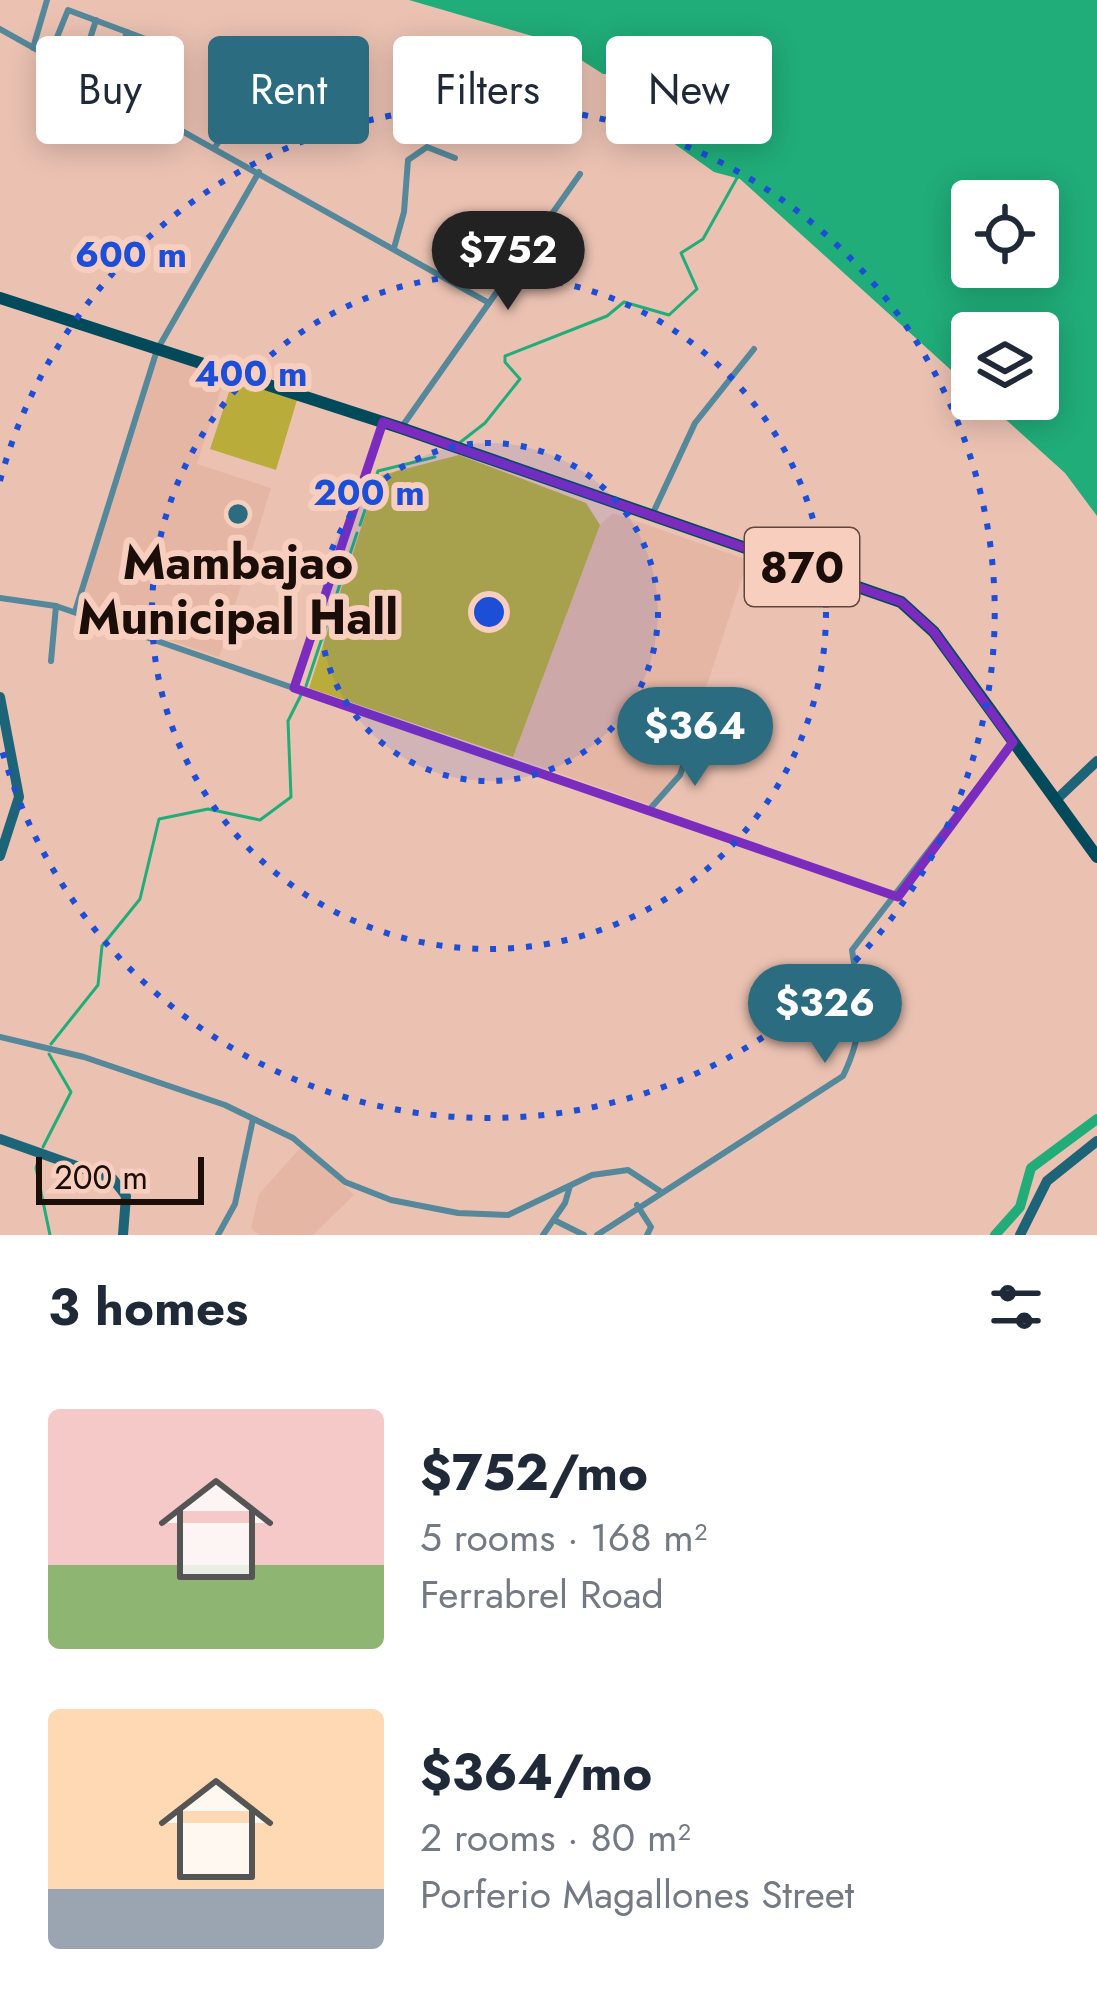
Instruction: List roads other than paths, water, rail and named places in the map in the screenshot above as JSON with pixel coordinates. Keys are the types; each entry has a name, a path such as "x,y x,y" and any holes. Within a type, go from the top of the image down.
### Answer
{"main road":[{"name":"870","path":"0,298 401,428 911,608 934,632 1097,857"}],"street":[{"path":"33,48 47,0"},
{"path":"57,36 67,10 137,36"},
{"path":"91,36 96,20"},
{"path":"0,28 36,50"},
{"path":"126,36 127,32"},
{"path":"184,129 489,303"},
{"path":"394,248 404,212 408,160 428,147 455,158"},
{"path":"75,613 157,350 259,172"},
{"path":"401,428 580,175"},
{"path":"652,516 695,423 754,349"},
{"path":"294,688 382,422"},
{"path":"0,598 56,606 898,897"},
{"path":"51,661 56,606"},
{"path":"0,697 19,797 0,856"},
{"path":"649,809 680,775 692,740"},
{"path":"597,1235 843,1076 855,1052 862,1010 852,950 898,897 1013,742"},
{"path":"1058,802 1097,761"},
{"path":"0,1037 84,1057 253,1118 293,1138 346,1182 422,1206 508,1215 570,1184 628,1170 660,1191"},
{"path":"218,1235 235,1204 253,1118"},
{"path":"0,1139 113,1179 126,1196 123,1235"},
{"path":"1019,1235 1047,1181 1097,1141"},
{"path":"543,1235 570,1184"},
{"path":"637,1205 651,1227 647,1235"},
{"path":"554,1220 584,1235"}],"waterway":[{"path":"458,444 485,423 520,379 505,356 607,316 624,302 669,315 697,289 681,253 703,239 737,178"},
{"path":"360,525 378,471 435,457"},
{"path":"306,686 357,533"},
{"path":"51,1044 98,985 102,946 140,899 159,819 208,809 260,820 291,797 288,721 301,695"},
{"path":"43,1147 71,1092 49,1054"},
{"path":"995,1235 1020,1207 1031,1168 1097,1119"},
{"path":"40,1155 36,1168 50,1235"}],"place":[{"name":"Mambajao Municipal Hall","path":"238,514"}]}
